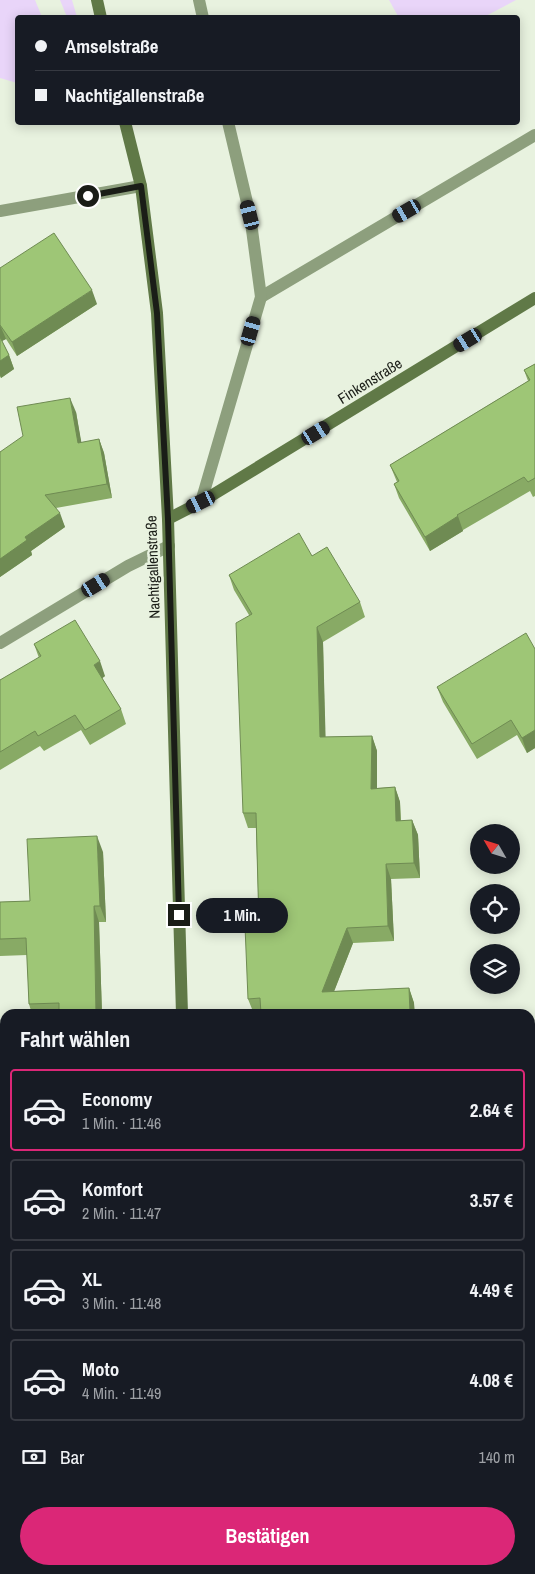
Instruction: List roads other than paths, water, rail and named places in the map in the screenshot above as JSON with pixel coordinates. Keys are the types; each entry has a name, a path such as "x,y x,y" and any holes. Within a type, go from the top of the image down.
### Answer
{"main road":[{"path":"96,0 100,15"},
{"name":"Nachtigallenstraße","path":"127,125 141,186 157,313 169,546 182,1009"},
{"name":"Finkenstraße","path":"168,519 201,502 535,298"}],"street":[{"path":"200,1 202,15"},
{"path":"201,502 261,297 250,215 229,125"},
{"path":"261,297 535,135"},
{"path":"0,211 141,186"},
{"path":"0,643 128,566 169,546"}]}
